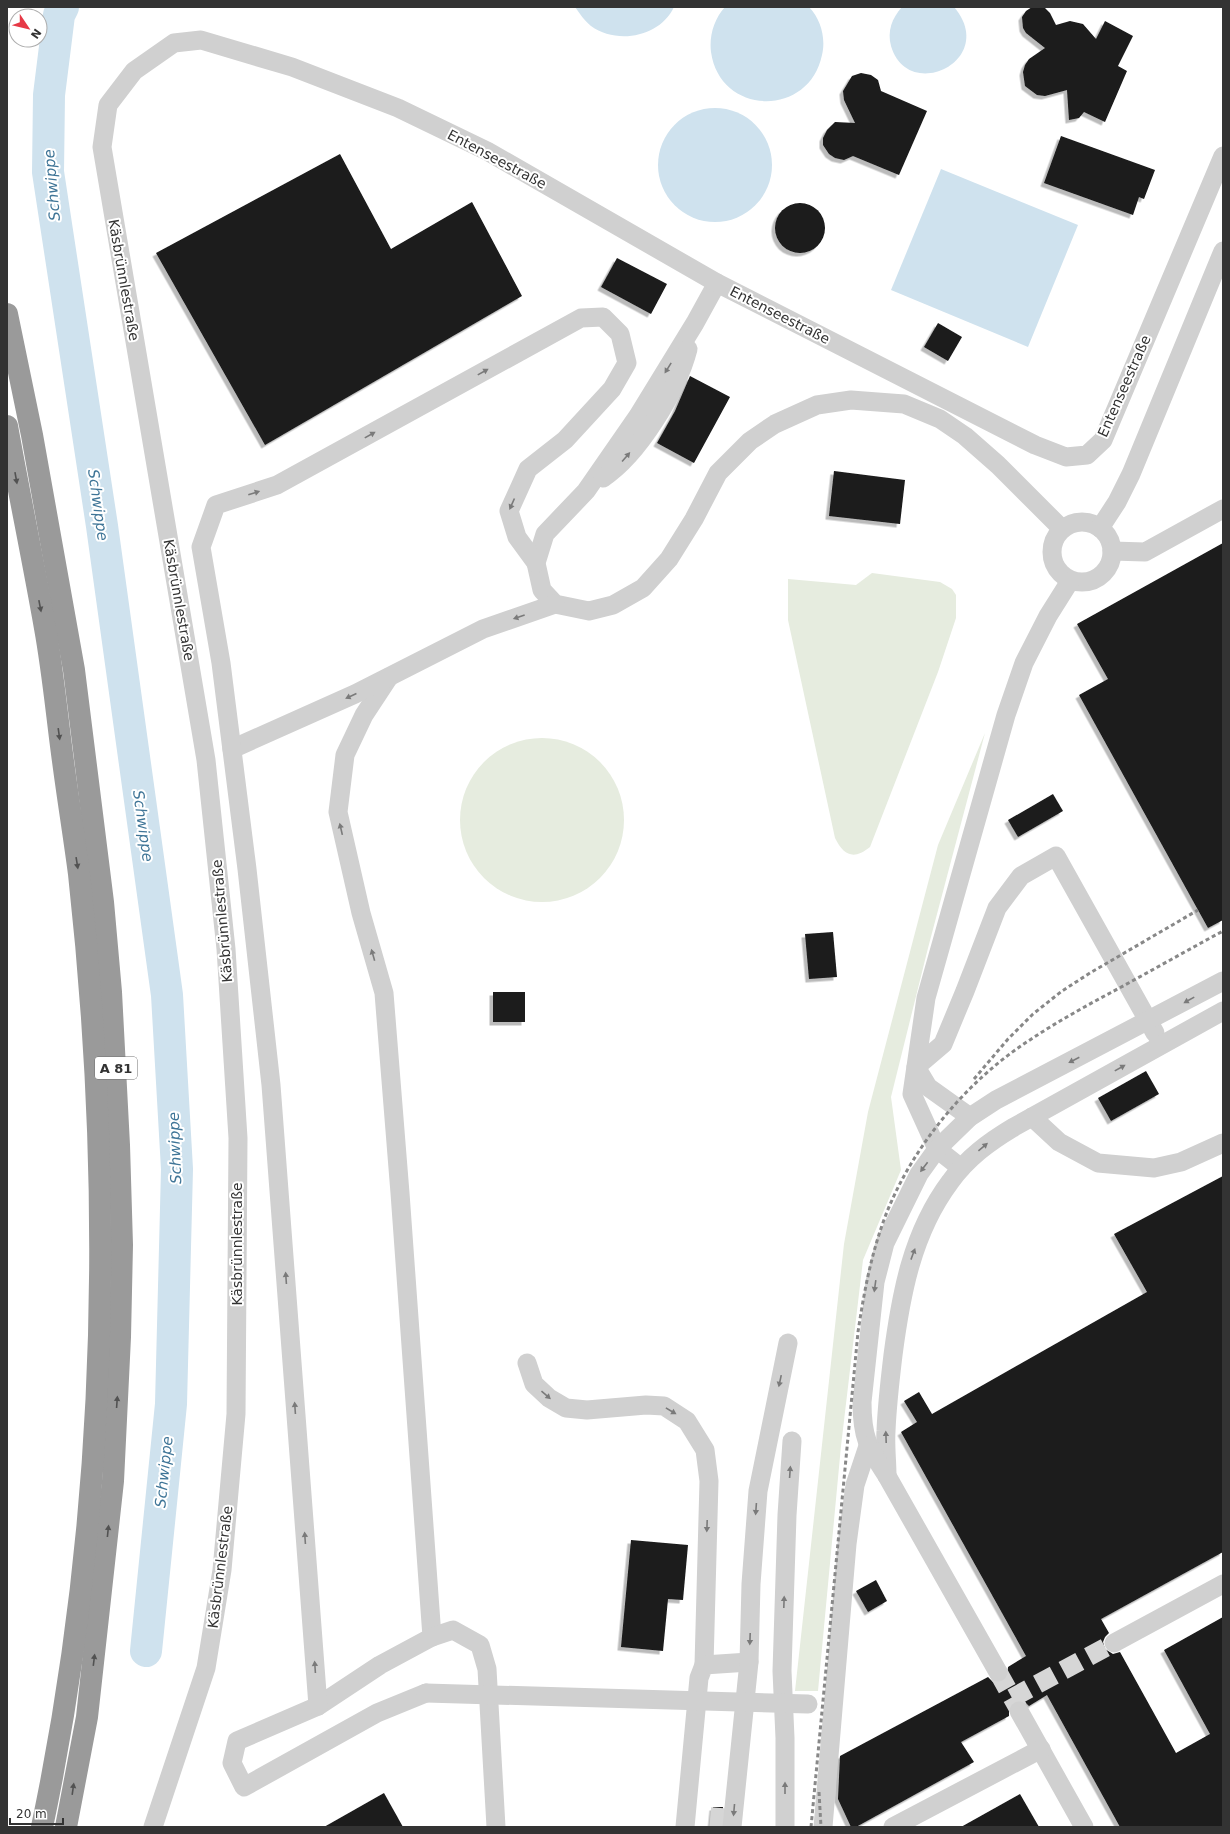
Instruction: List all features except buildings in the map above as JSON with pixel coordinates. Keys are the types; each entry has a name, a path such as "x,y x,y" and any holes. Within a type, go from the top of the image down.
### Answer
{"highway":[{"name":"A 81","path":"7,314 58,578 77,692 102,895 111,992 119,1138 122,1245 120,1337 113,1481 87,1717 66,1827"},
{"name":"A 81","path":"7,426 45,631 78,872 97,1085 100,1178 98,1362 92,1477 76,1634 61,1733 42,1827"}],"street":[{"name":"Entenseestraße","path":"174,43 201,40 209,42 292,67 398,108 487,151 714,289 1035,445 1066,457 1087,455 1102,440 1223,156"},
{"name":"Käsbrünnlestraße","path":"153,1827 206,1668 222,1570 236,1414 238,1138 226,941 206,760 102,147 108,105 134,71 174,43"},
{"path":"1100,528 1117,502 1134,467 1223,251"},
{"path":"536,563 545,534 586,490 613,471 649,430 683,368 696,323 714,289"},
{"path":"318,1706 271,1084 221,663 201,547 216,505 277,485 581,318 604,317 620,334 628,363 612,389 564,440 528,469 510,511 517,538 536,563 542,590 556,604"},
{"path":"232,749 355,694 483,629 556,604 589,611 613,605 643,588 669,559 694,519 718,473 750,442 775,424 817,405 852,400 904,404 940,419 965,436 998,465 1062,529"},
{"path":"1112,551 1144,552 1223,509"},
{"path":"1080,522 1091,523 1100,528 1111,542 1112,551 1109,566 1099,578 1090,582 1080,583 1070,581 1061,575 1055,567 1052,557 1052,547 1055,537 1062,529 1071,524 1080,522"},
{"path":"961,1168 938,1149 912,1094 926,998 1006,715 1024,663 1048,616 1070,581"},
{"path":"389,677 364,715 345,755 338,812 361,913 384,992 432,1637"},
{"path":"916,1067 943,1044 965,992 997,908 1021,876 1056,856 1161,1045"},
{"path":"998,1672 887,1476 868,1446 862,1420 862,1402 875,1282 885,1243 919,1174 938,1149 970,1118 996,1100 1149,1022 1223,981"},
{"path":"887,1476 886,1431 889,1394 898,1317 908,1269 923,1226 950,1182 961,1168 984,1145 1032,1116 1223,1010"},
{"path":"916,1067 928,1087 970,1118"},
{"path":"1032,1116 1059,1142 1098,1163 1154,1168 1181,1162 1223,1143"},
{"path":"732,1827 749,1662 751,1584 758,1491 788,1343"},
{"path":"527,1363 534,1384 549,1398 566,1408 587,1410 646,1405 664,1406 688,1421 705,1450 709,1481 704,1665 699,1678 685,1827"},
{"path":"785,1827 785,1738 782,1671 787,1515 792,1441"},
{"path":"823,1827 832,1705 855,1485 868,1446"},
{"path":"1114,1643 1223,1584"},
{"path":"496,1827 487,1668 480,1645 452,1630 432,1637 380,1665 318,1706 236,1741 232,1763 244,1787 377,1713 426,1693 808,1704 832,1705"},
{"path":"704,1665 749,1662"},
{"path":"1020,1711 1084,1827"},
{"path":"721,1803 731,1750 741,1728"},
{"path":"893,1827 1041,1749"}],"shaded area":[{"path":"872,573 940,582 952,589 956,595 956,618 938,672 870,847 859,854 854,855 842,849 835,838 788,620 788,579 856,585"},
{"path":"985,733 928,948 891,1097 901,1170 863,1260 841,1446 818,1691 795,1691 844,1244 868,1112 938,845"},
{"path":"534,738 550,738 566,741 581,747 594,756 606,768 615,781 621,796 624,820 623,836 615,859 606,872 594,884 581,893 566,899 550,902 534,902 518,899 503,893 490,884 478,872 469,859 463,844 460,828 460,812 463,796 469,781 478,768 490,756 503,747 518,741"}],"water":[{"path":"575,7 674,7 659,25 637,35 625,36 601,32 591,26"},
{"path":"725,7 809,7 817,17 823,36 822,55 814,76 800,90 784,99 765,101 747,98 730,88 718,73 711,52 713,28 715,22"},
{"path":"902,7 954,7 965,26 966,44 958,58 946,68 930,73 914,72 900,63 891,46 890,30 893,20"},
{"path":"715,108 737,113 755,125 767,143 772,165 767,187 755,205 737,217 715,222 693,217 675,205 663,187 658,165 663,143 675,125 693,113"},
{"path":"941,169 1078,225 1028,347 891,290"}],"waterway":[{"name":"Schwippe","path":"63,7 59,15 49,95 48,172 102,526 167,995 177,1169 171,1404 146,1651"}],"tunnel":[{"path":"1012,1698 1114,1643"},
{"path":"998,1672 1018,1708"},
{"path":"719,1827 721,1803"}],"railway":[{"path":"974,1079 1008,1039 1033,1014 1062,991 1198,910"},
{"path":"811,1827 858,1332 865,1288 872,1260 880,1231 896,1192 908,1168 940,1123 957,1102 997,1064 1029,1040 1064,1018 1223,931"},
{"path":"819,1792 821,1827"}]}
